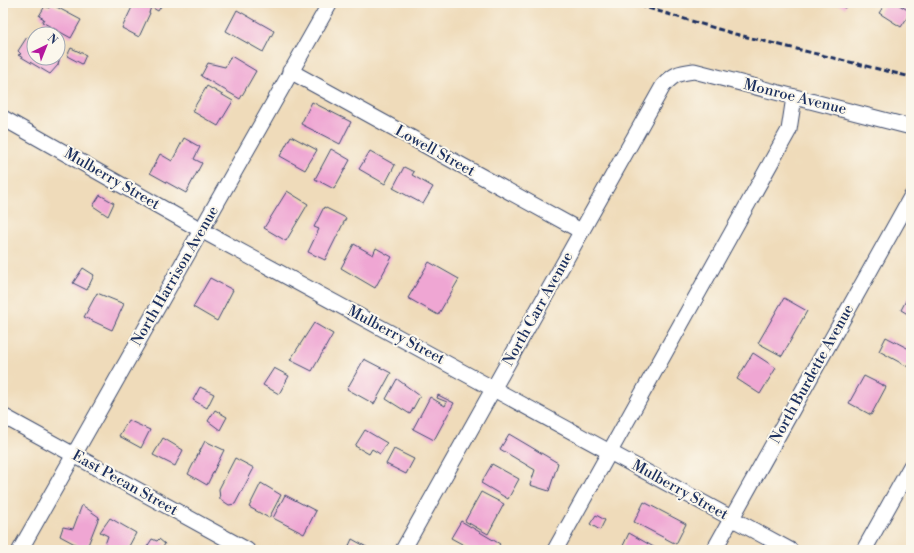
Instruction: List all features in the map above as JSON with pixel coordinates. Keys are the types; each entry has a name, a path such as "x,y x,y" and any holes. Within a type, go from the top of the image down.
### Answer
{"street":[{"name":"North Harrison Avenue","path":"20,550 290,71 330,3"},
{"name":"Lowell Street","path":"290,71 581,231"},
{"name":"Monroe Avenue","path":"679,73 694,71 911,127"},
{"name":"North Carr Avenue","path":"403,550 663,86 671,77 679,73"},
{"path":"555,550 789,130 794,97"},
{"name":"Mulberry Street","path":"3,118 201,230 790,550"},
{"name":"North Burdette Avenue","path":"714,550 911,197"},
{"name":"East Pecan Street","path":"3,416 247,550"},
{"path":"864,550 911,466"}],"building":[{"path":"134,3 163,3 158,11 151,7 150,13 139,37 122,28"},
{"path":"836,3 847,3 845,8"},
{"path":"886,3 896,3 911,12 901,27 879,13"},
{"path":"51,4 81,20 71,38 66,35 66,26 49,26 42,22 44,19 39,16 45,6 49,8"},
{"path":"237,10 274,31 263,52 226,31"},
{"path":"26,39 26,60 18,55 21,54 18,51"},
{"path":"71,48 86,55 82,64 67,56"},
{"path":"231,56 256,71 240,99 201,76 208,63 225,67"},
{"path":"37,66 57,66 50,74"},
{"path":"207,86 233,101 218,126 192,111"},
{"path":"312,102 351,122 340,144 301,124"},
{"path":"291,136 317,150 305,170 280,156"},
{"path":"184,138 200,147 194,159 202,163 186,193 150,173 160,154 172,161"},
{"path":"331,149 350,160 334,189 315,179"},
{"path":"370,151 395,165 385,184 359,169"},
{"path":"404,167 414,172 412,175 433,187 423,204 393,188"},
{"path":"287,191 308,204 286,241 264,228"},
{"path":"100,195 114,203 108,216 93,206"},
{"path":"324,207 346,218 325,260 308,252 319,229 314,227"},
{"path":"354,244 373,255 376,248 392,257 375,288 341,268"},
{"path":"429,262 459,279 438,315 408,298"},
{"path":"83,268 94,275 87,290 73,283"},
{"path":"210,278 233,290 217,321 193,307"},
{"path":"911,291 911,316 901,310"},
{"path":"97,293 124,304 112,330 84,317"},
{"path":"784,298 807,311 782,356 758,343"},
{"path":"314,323 333,334 312,371 290,360"},
{"path":"886,337 911,350 910,368 879,351"},
{"path":"753,353 776,368 760,394 737,379"},
{"path":"364,359 391,373 374,404 347,389"},
{"path":"274,368 289,376 279,394 263,385"},
{"path":"864,376 886,387 871,415 849,403"},
{"path":"397,379 420,396 410,414 386,399"},
{"path":"200,387 214,394 207,408 193,400"},
{"path":"438,395 454,403 434,440 413,429 430,397 445,406 447,402 437,398"},
{"path":"215,410 227,417 220,430 208,421"},
{"path":"128,420 150,430 141,448 119,436"},
{"path":"365,430 387,443 380,454 372,449 369,454 355,446"},
{"path":"509,434 558,463 549,491 530,485 535,470 500,449"},
{"path":"163,438 183,450 175,466 153,455"},
{"path":"205,441 224,450 207,485 188,474"},
{"path":"394,449 414,459 406,474 386,464"},
{"path":"235,458 254,468 235,504 229,505 220,499 219,489"},
{"path":"492,464 519,479 508,499 481,483"},
{"path":"261,483 281,495 269,518 249,507"},
{"path":"481,492 504,504 488,534 465,521"},
{"path":"285,495 316,511 304,534 273,518"},
{"path":"644,502 686,524 676,544 634,522"},
{"path":"82,505 99,517 86,550 60,536 63,527 73,529"},
{"path":"596,515 605,520 600,530 590,524"},
{"path":"110,518 136,533 127,550 103,550 108,536 100,532"},
{"path":"461,521 500,544 496,550 473,550 451,538"},
{"path":"629,533 659,550 621,550"},
{"path":"152,539 157,541 159,539 165,544 163,547 171,550 145,550"},
{"path":"352,539 372,550 347,550"}],"railway":[{"path":"631,3 735,34 911,77"}]}
